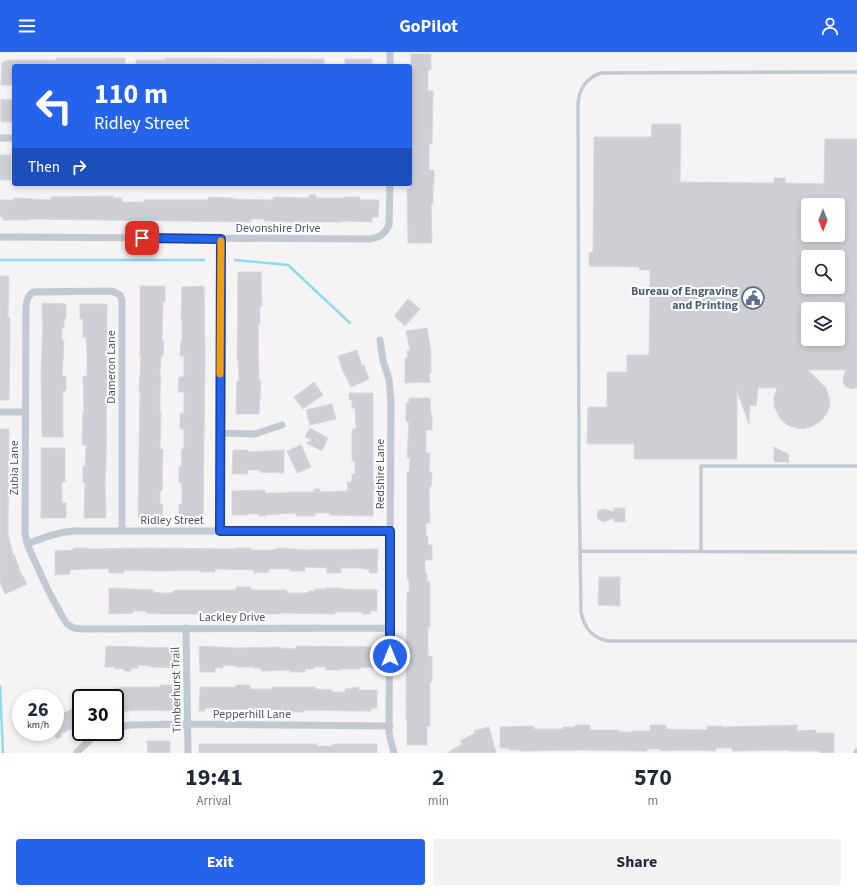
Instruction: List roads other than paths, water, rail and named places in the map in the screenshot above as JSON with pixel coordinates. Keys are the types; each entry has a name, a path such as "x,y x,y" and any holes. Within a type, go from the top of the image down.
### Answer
{"street":[{"path":"390,52 390,64"},
{"path":"0,138 12,138"},
{"name":"Devonshire Drive","path":"0,238 370,239 378,237 387,230 389,225 390,186"},
{"path":"220,531 221,239"},
{"name":"Dameron Lane","path":"29,295 38,291 112,291 120,296 122,300 122,531"},
{"name":"Zubia Lane","path":"29,295 26,306 24,524 28,544 48,590 68,624 74,628"},
{"name":"Redshire Lane","path":"380,340 383,361 389,379 391,401 390,740 394,753"},
{"path":"0,412 25,412"},
{"path":"220,433 255,434 282,425"},
{"name":"Ridley Street","path":"28,544 62,532 390,531"},
{"name":"Lackley Drive","path":"74,628 390,628"},
{"name":"Timberhurst Trail","path":"186,628 188,753"},
{"name":"Pepperhill Lane","path":"124,726 188,724 390,726"},
{"path":"77,752 89,741"}],"lane":[{"path":"857,72 608,72 592,77 582,87 578,96 580,551 582,619 587,630 600,639 608,640 857,641"},
{"path":"701,551 701,466 857,466"},
{"path":"580,551 857,552"}],"waterway":[{"path":"0,260 204,260"},
{"path":"235,260 288,265 350,323"},
{"path":"0,686 3,753"}],"place":[{"name":"Bureau of Engraving and Printing","path":"753,298"}]}
